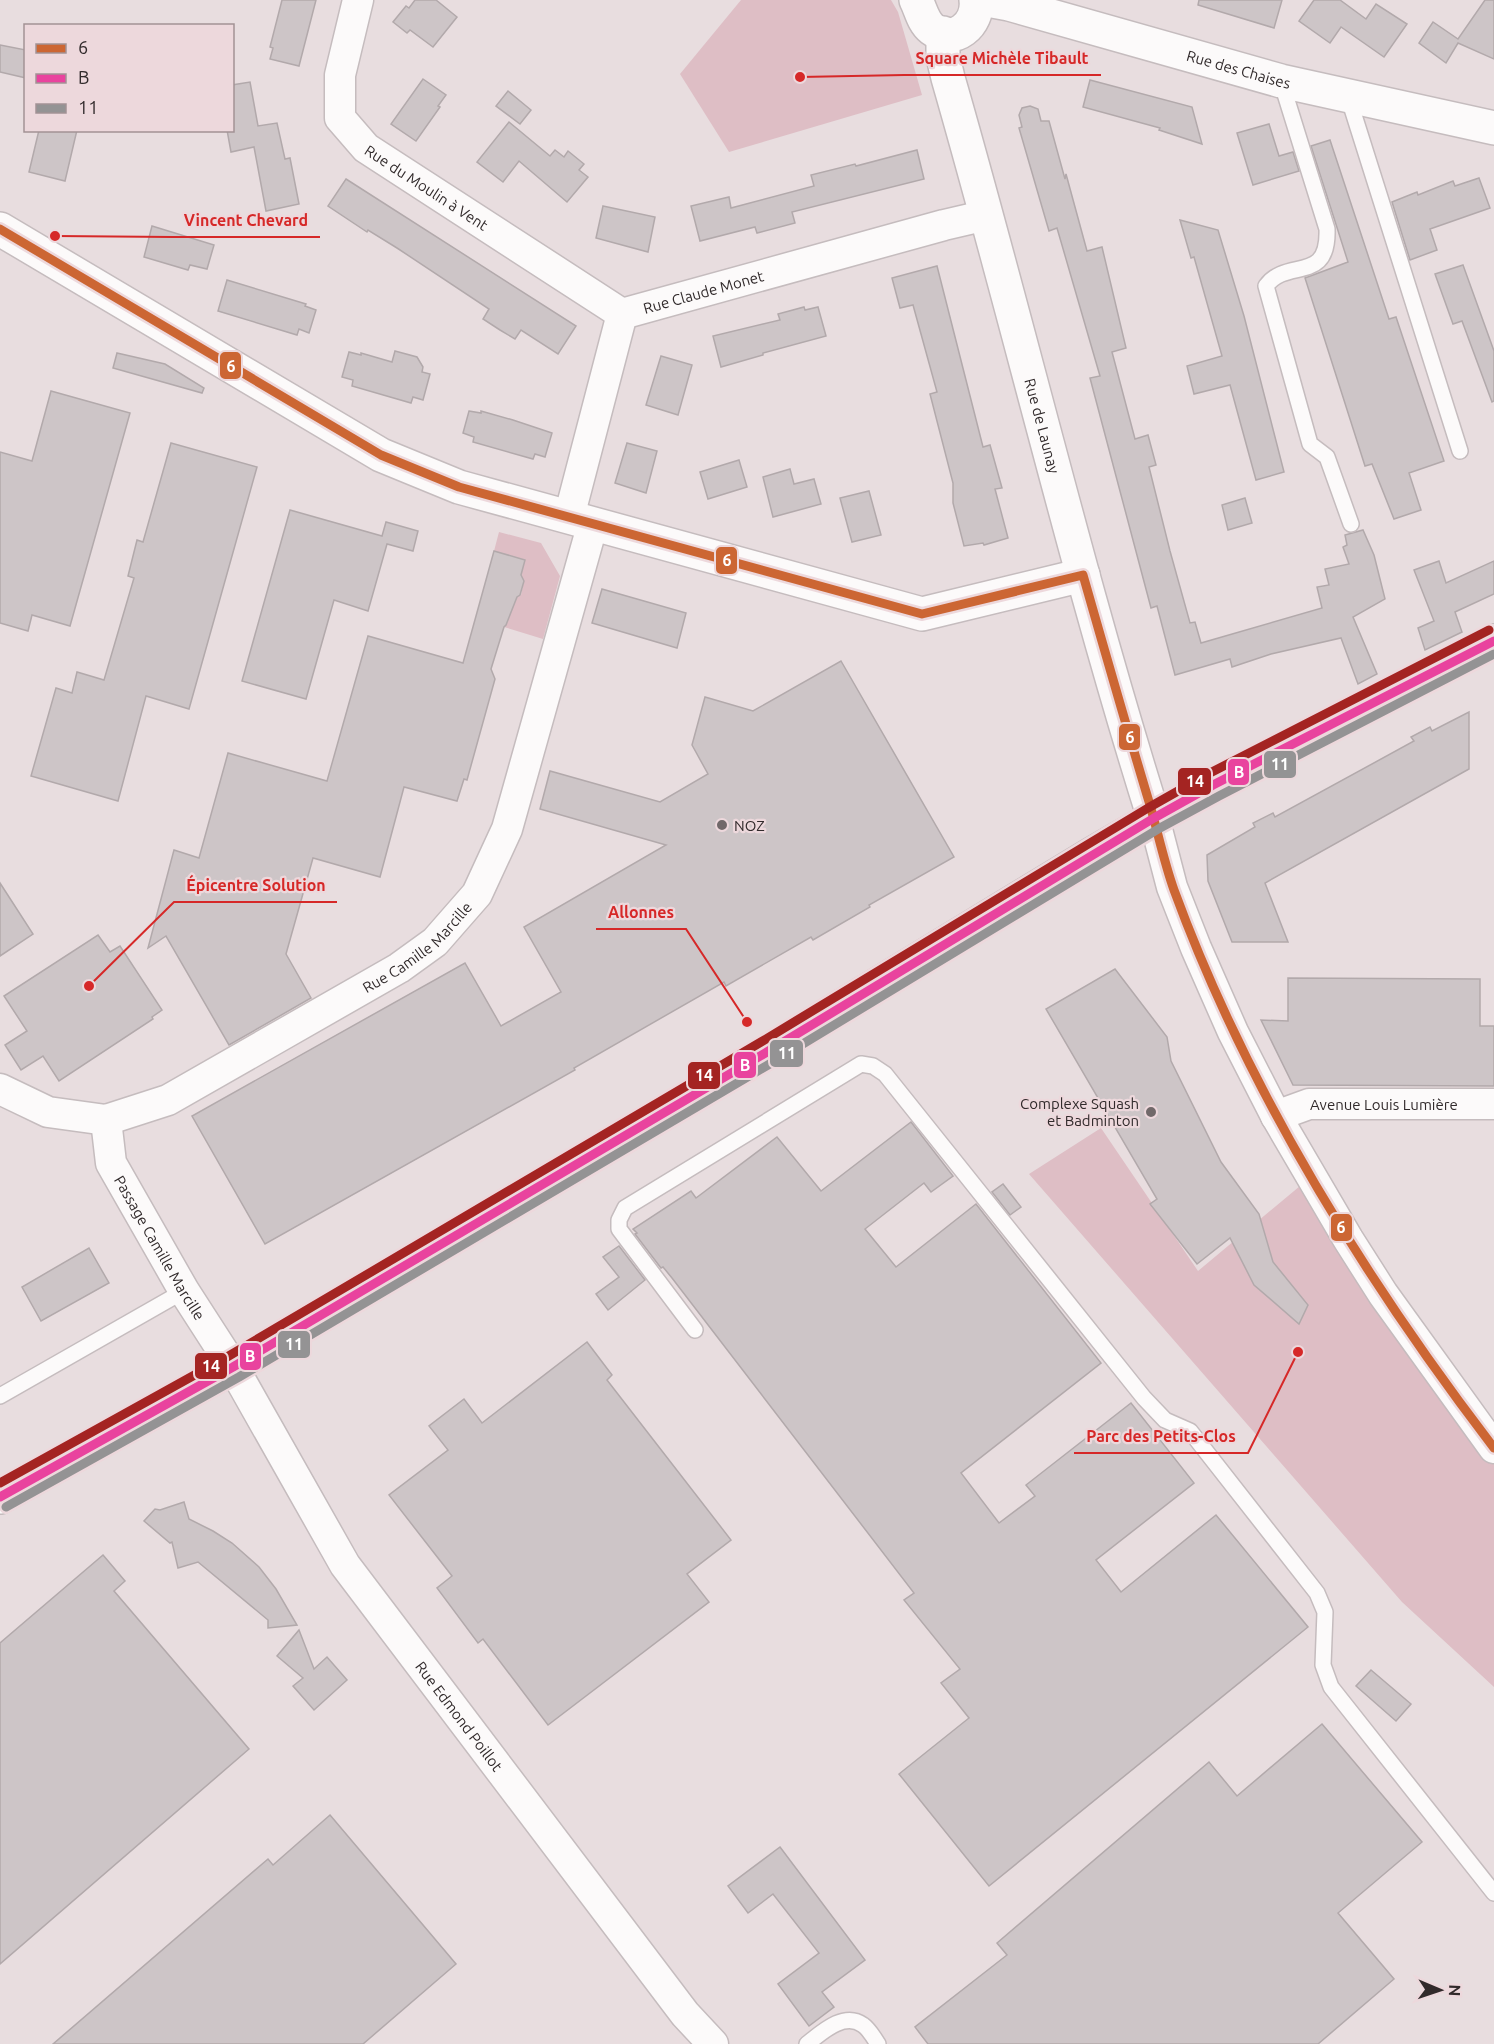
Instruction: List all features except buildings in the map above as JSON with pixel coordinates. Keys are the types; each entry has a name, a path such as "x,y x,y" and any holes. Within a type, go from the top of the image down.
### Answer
{"street":[{"name":"Rue du Moulin à Vent","path":"358,0 340,75 340,118 366,148 622,314"},
{"path":"916,0 925,22 934,31 949,34 962,32 970,25 978,9 976,0"},
{"name":"Rue des Chaises","path":"987,0 1009,4 1281,81 1494,128"},
{"name":"Rue de Launay","path":"943,33 943,57 1083,575 1154,818"},
{"name":"Rue Claude Monet","path":"581,520 622,314 961,220 987,215"},
{"path":"0,229 381,455 459,487 922,614 1083,575"},
{"name":"Rue Camille Marcille","path":"0,1089 48,1112 106,1120 168,1100 399,968 435,942 477,894 507,829 581,520"},
{"path":"0,1497 232,1367 767,1052 1081,860 1154,818 1213,785 1494,641"},
{"path":"1154,818 1172,887 1196,948 1233,1032 1276,1116 1383,1294 1494,1448"},
{"name":"Avenue Louis Lumière","path":"1276,1116 1309,1104 1494,1104"},
{"name":"Passage Camille Marcille","path":"106,1120 111,1163 184,1291 232,1367"},
{"name":"Rue Edmond Poillot","path":"232,1367 345,1565 678,2004 713,2044"}],"lane":[{"path":"1281,81 1327,229 1328,244 1325,253 1314,265 1272,278 1266,286 1310,444 1327,457 1351,524"},
{"path":"1348,96 1460,451"},
{"path":"695,1330 619,1229 619,1220 625,1208 861,1064 873,1066 885,1074 1144,1398 1165,1420 1190,1431 1317,1593 1325,1612 1323,1665 1331,1687 1494,1893"},
{"path":"0,1396 184,1291"},
{"path":"807,2044 833,2024 848,2021 862,2024 878,2044"}],"shaded area":[{"path":"741,0 891,0 898,12 922,95 729,152 680,74"},
{"path":"499,532 541,543 560,576 543,639 504,627 517,597 521,595 524,581 521,575 494,551"},
{"path":"1101,1128 1198,1271 1300,1186 1494,1461 1494,1687 1402,1602 1029,1174"}],"transit line":[{"name":"6","path":"0,229 381,455 459,487 922,614 1083,575 1170,879 1204,965 1237,1038 1273,1110 1355,1250 1446,1384 1494,1448"},
{"name":"14","path":"0,1483 227,1357 761,1042 1148,808 1208,774 1489,630"},
{"name":"B","path":"0,1497 233,1367 767,1052 1154,818 1213,785 1494,641"},
{"name":"11","path":"6,1507 239,1377 773,1062 1160,828 1494,654"}],"place":[{"name":"Square Michèle Tibault","path":"800,77"},
{"name":"Vincent Chevard","path":"55,236"},
{"name":"NOZ","path":"722,825"},
{"name":"Épicentre Solution","path":"89,986"},
{"name":"Allonnes","path":"747,1022"},
{"name":"Complexe Squash et Badminton","path":"1151,1112"},
{"name":"Parc des Petits-Clos","path":"1298,1352"}]}
